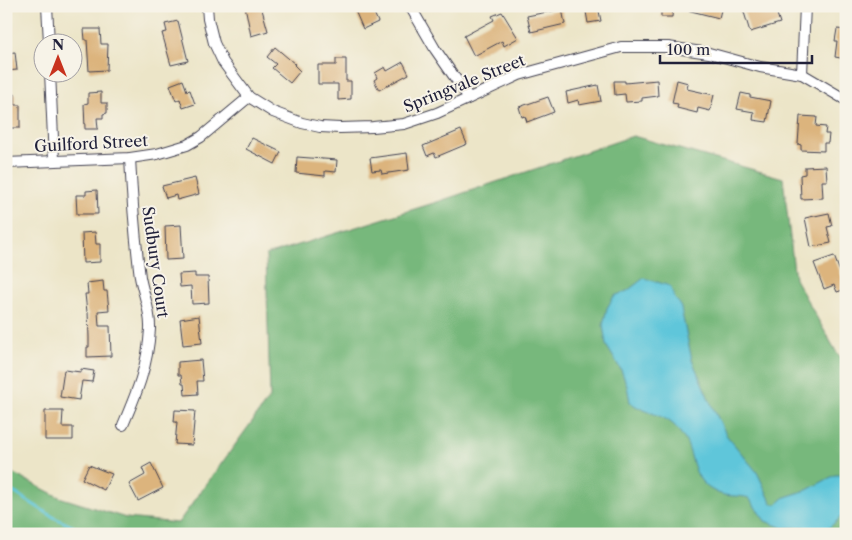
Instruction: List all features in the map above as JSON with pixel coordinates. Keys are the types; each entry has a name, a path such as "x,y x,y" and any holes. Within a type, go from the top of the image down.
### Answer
{"street":[{"path":"48,6 49,32"},
{"name":"Springvale Street","path":"207,6 214,43 223,62 249,97 273,112 302,124 340,128 404,124 437,113 520,75 621,47 668,47 709,53 760,67 802,74 846,100"},
{"path":"410,6 435,49 469,98"},
{"path":"802,74 804,6"},
{"path":"50,82 54,160"},
{"name":"Guilford Street","path":"6,163 130,158 157,154 187,145 213,128 249,97"},
{"name":"Sudbury Court","path":"123,425 141,385 150,329 134,228 130,158"}],"green space":[{"path":"633,136 783,178 795,279 837,353 846,362 846,534 6,534 6,470 59,497 126,518 178,523 270,397 266,255 437,202"}],"water":[{"path":"644,278 670,286 675,299 680,304 692,360 712,406 727,436 757,472 772,504 777,504 785,497 807,490 835,475 840,475 846,480 844,511 825,534 814,534 804,527 783,528 765,521 749,498 717,493 706,486 695,470 686,441 674,425 630,402 621,370 606,345 603,325 607,308 614,296 627,291"}],"building":[{"path":"245,6 261,6 268,31 251,36"},
{"path":"353,6 371,6 378,22 363,29"},
{"path":"585,6 598,6 601,21 588,23"},
{"path":"661,6 673,6 672,17 661,17"},
{"path":"683,6 722,6 719,18 683,9"},
{"path":"752,6 771,6 773,12 776,11 780,23 750,32 743,9"},
{"path":"562,9 565,24 531,32 527,16"},
{"path":"502,12 518,38 504,46 502,41 474,56 464,36 494,20 492,16"},
{"path":"178,21 188,61 171,65 162,33 167,32 165,24"},
{"path":"84,29 100,29 101,44 108,44 107,70 89,71 87,40 85,40"},
{"path":"837,29 846,30 846,59 835,57"},
{"path":"275,47 295,64 300,71 290,83 272,68 276,64 267,57"},
{"path":"15,52 17,70 6,71 6,53"},
{"path":"336,59 346,59 346,81 351,81 351,99 338,100 338,84 318,84 318,65 336,65"},
{"path":"403,62 409,74 379,90 374,80 377,78 375,73 385,67 387,71"},
{"path":"183,80 187,91 190,90 195,104 183,108 180,99 176,101 170,85"},
{"path":"657,80 658,96 642,98 642,101 626,102 625,94 615,95 614,81 625,81 625,83"},
{"path":"677,80 688,83 687,89 714,95 710,111 698,108 697,113 677,108 678,104 672,103"},
{"path":"598,85 601,101 579,105 578,100 568,103 566,92"},
{"path":"101,92 101,103 107,103 107,113 103,114 103,118 97,118 98,129 85,129 84,104 88,103 88,93"},
{"path":"741,93 750,95 750,97 771,101 767,122 753,120 754,112 737,109"},
{"path":"6,94 15,94 15,105 20,105 20,128 6,128"},
{"path":"548,97 554,112 527,122 525,116 522,117 519,107"},
{"path":"800,116 817,117 816,126 826,127 825,134 829,134 828,143 824,143 824,151 801,150 801,145 798,144"},
{"path":"461,130 467,144 436,157 434,153 427,156 423,146"},
{"path":"252,138 281,152 275,164 246,149"},
{"path":"407,153 409,170 382,174 381,170 372,171 370,158"},
{"path":"297,157 337,160 336,172 325,171 325,176 296,173"},
{"path":"826,166 827,181 822,181 823,198 801,199 800,175 805,174 805,167"},
{"path":"195,178 199,194 177,200 176,195 166,198 162,186"},
{"path":"97,190 98,214 77,214 76,195 86,195 86,191"},
{"path":"829,213 832,226 827,227 831,243 811,247 805,218"},
{"path":"181,225 183,259 166,260 165,226"},
{"path":"95,232 96,244 100,244 100,262 83,263 82,233"},
{"path":"834,256 842,277 846,276 846,289 837,292 834,285 824,289 814,263"},
{"path":"195,273 195,277 208,277 209,303 192,304 191,286 180,287 179,274"},
{"path":"103,281 104,291 107,291 109,310 98,311 99,326 110,326 111,356 87,357 89,337 85,294 88,294 87,283"},
{"path":"199,316 202,343 183,345 180,319"},
{"path":"201,360 203,381 197,381 198,394 185,395 181,375 178,375 178,362"},
{"path":"81,369 94,371 92,382 82,381 79,400 60,397 64,370 81,372"},
{"path":"175,410 195,411 192,445 175,444 177,422 174,422"},
{"path":"45,411 63,411 62,427 73,427 73,440 45,440"},
{"path":"151,463 163,488 138,501 129,484 145,475 142,468"},
{"path":"89,465 112,474 104,490 82,479"}],"waterway":[{"path":"6,490 15,493 55,518 89,534"}]}
